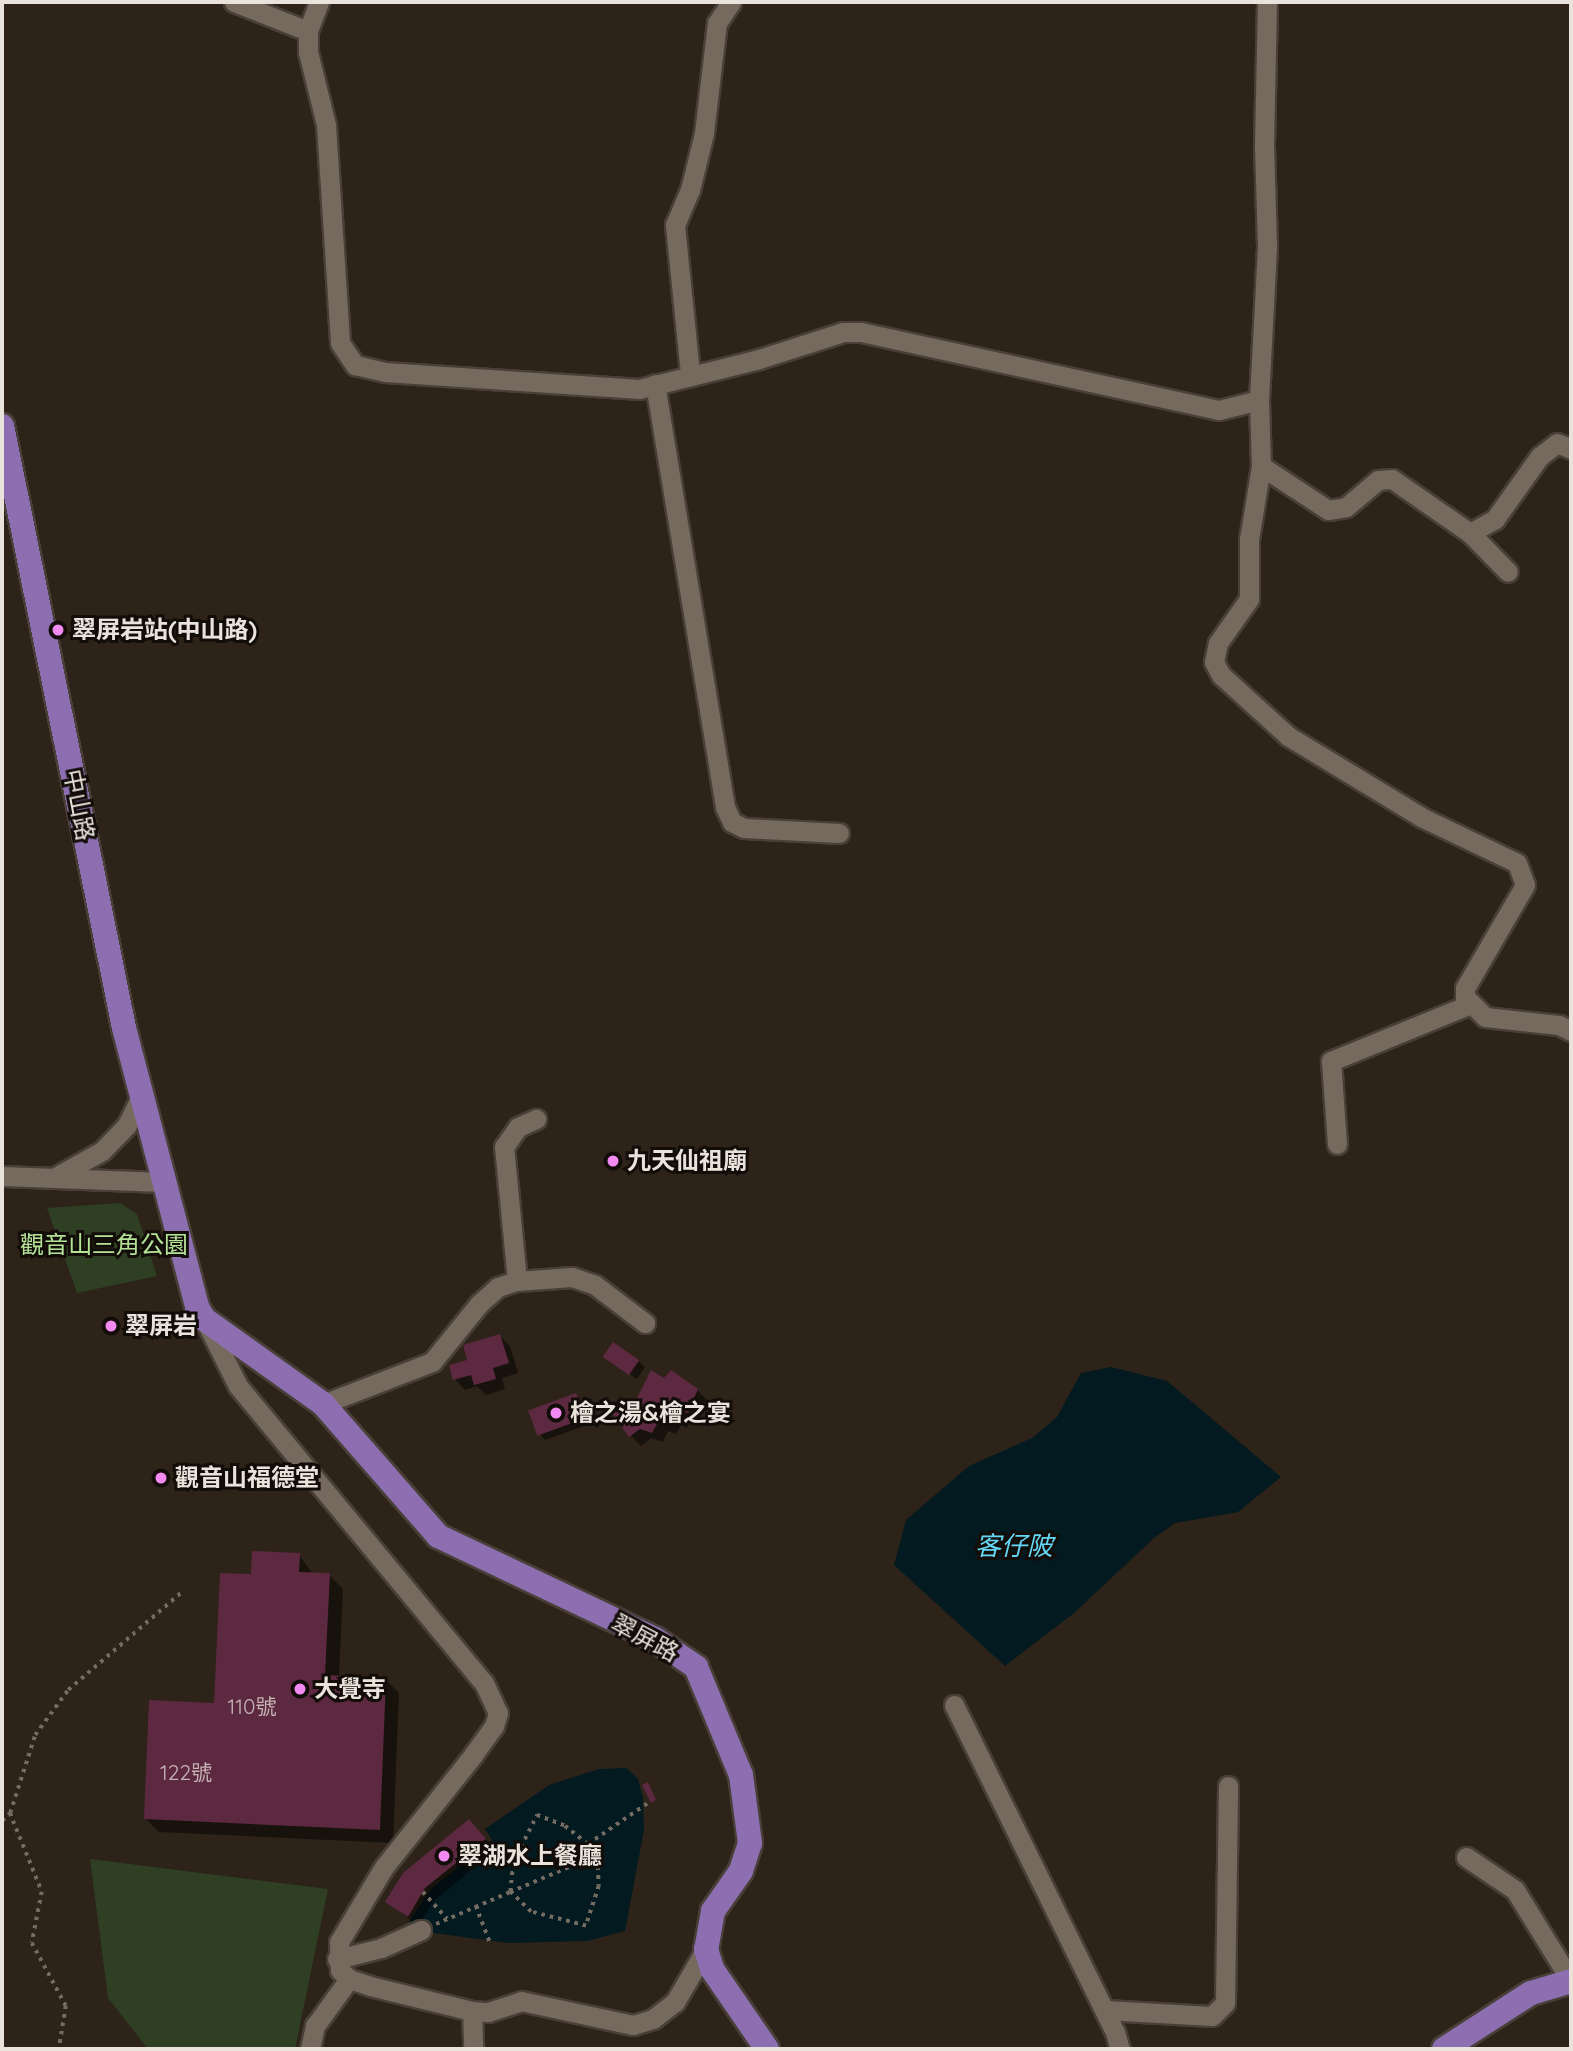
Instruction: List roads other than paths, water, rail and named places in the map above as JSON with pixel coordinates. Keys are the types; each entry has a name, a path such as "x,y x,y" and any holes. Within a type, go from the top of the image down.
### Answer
{"main road":[{"name":"中山路","path":"2,426 141,1096 163,1182"},
{"path":"163,1182 197,1307 204,1319"},
{"name":"翠屏路","path":"204,1319 323,1404 438,1536 654,1639 696,1667 741,1775 750,1843 741,1871 713,1911 706,1949"},
{"path":"706,1949 712,1969 767,2049"},
{"path":"1444,2049 1531,1993 1571,1981"}],"street":[{"path":"234,2 309,31"},
{"path":"319,2 309,31 308,52 326,125 340,344 344,354 355,365 386,372 615,390 655,384 690,373 759,359 843,332 861,332 1219,410 1259,400"},
{"path":"690,373 674,225 690,190 704,133 717,23 731,2"},
{"path":"1267,2 1264,145 1268,247 1259,400 1262,466 1248,539 1249,598 1218,643 1214,662 1221,675 1288,736 1421,817 1490,848 1523,869 1525,885 1465,988 1468,1005 1485,1017 1559,1025 1571,1031"},
{"path":"655,384 725,807 732,822 744,828 839,833"},
{"path":"1470,533 1494,519 1540,456 1557,443 1571,449"},
{"path":"1262,466 1328,510 1346,507 1378,480 1392,479 1470,533 1508,572"},
{"path":"1337,1144 1331,1061 1468,1005"},
{"path":"52,1178 102,1151 127,1125 141,1096"},
{"path":"517,1282 504,1147 517,1127 536,1119"},
{"path":"2,1175 163,1182"},
{"path":"323,1404 432,1362 479,1304 498,1287 517,1282 572,1277 594,1285 645,1323"},
{"path":"204,1319 238,1386 484,1683 498,1713 495,1726 384,1867 339,1942 337,1959 349,1979 315,2026 310,2049"},
{"path":"954,1705 1105,2010 1119,2049"},
{"path":"1105,2010 1212,2015 1226,2003 1228,1786"},
{"path":"1465,1857 1514,1890 1571,1981"},
{"path":"337,1959 382,1948 421,1930"},
{"name":"翠屏路","path":"349,1979 472,2011 488,2012 521,2001 633,2025 653,2019 675,2002 706,1949"},
{"path":"472,2011 473,2049"}],"water":[{"name":"客仔陂","path":"1111,1367 1167,1381 1281,1477 1238,1512 1175,1523 1154,1538 1074,1613 1005,1666 894,1565 906,1520 969,1466 1032,1438 1057,1417 1081,1373"},
{"path":"627,1768 638,1779 643,1798 644,1830 625,1931 587,1941 508,1943 434,1933 409,1922 431,1889 492,1840 485,1829 549,1785 599,1769"}],"place":[{"name":"翠屏岩站(中山路)","path":"58,630"},
{"name":"九天仙祖廟","path":"613,1161"},
{"name":"翠屏岩","path":"111,1326"},
{"name":"檜之湯&檜之宴","path":"556,1413"},
{"name":"觀音山福德堂","path":"161,1478"},
{"name":"大覺寺","path":"300,1689"},
{"name":"翠湖水上餐廳","path":"444,1856"}],"park label":[{"name":"觀音山三角公園","path":"104,1245"}]}
